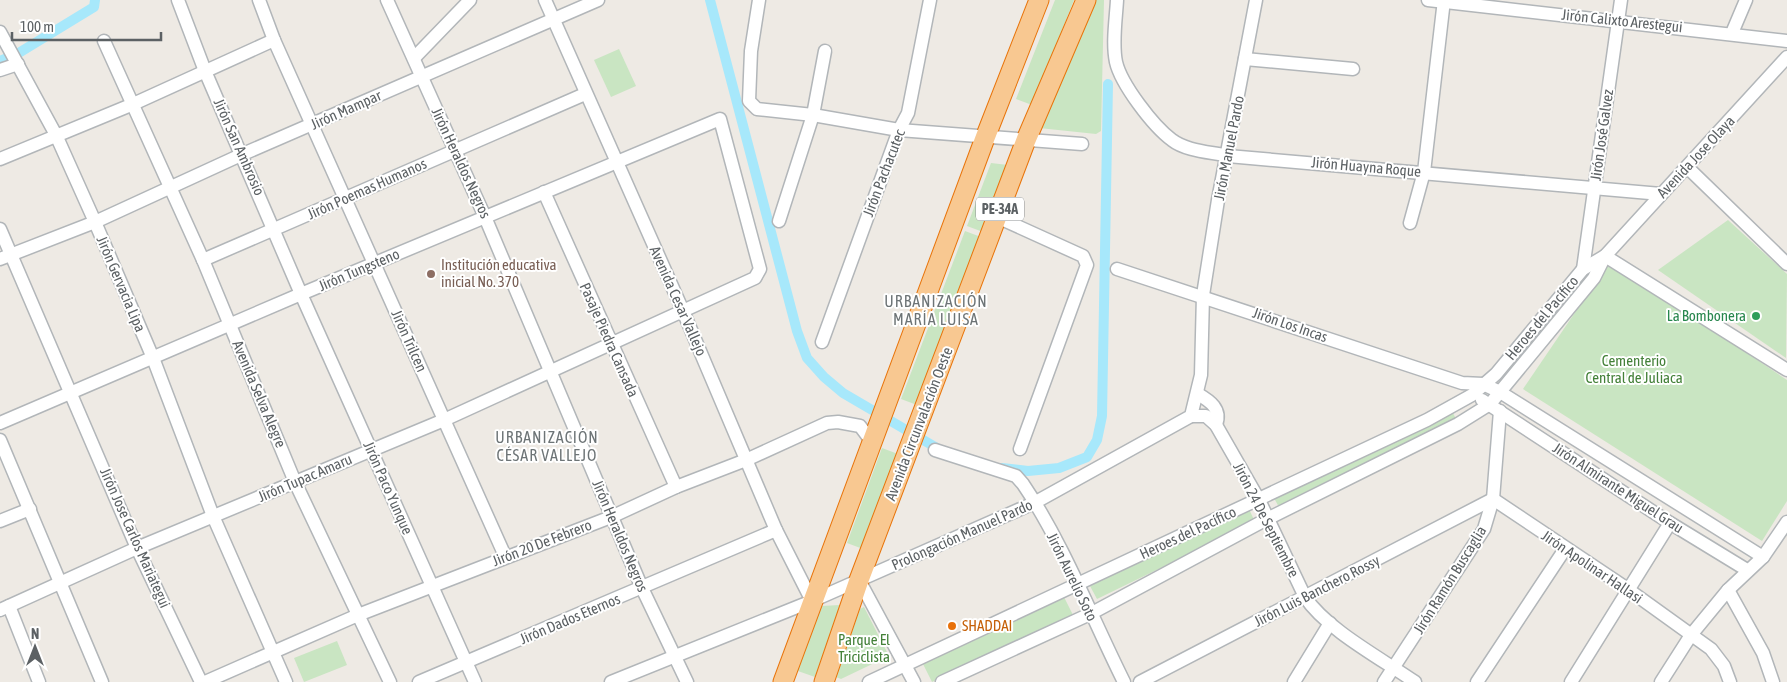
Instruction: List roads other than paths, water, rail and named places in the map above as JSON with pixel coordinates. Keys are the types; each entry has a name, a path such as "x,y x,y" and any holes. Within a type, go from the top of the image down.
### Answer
{"highway":[{"name":"PE-34A","path":"783,682 985,138 1040,0"},
{"name":"Avenida Circunvalación Oeste","path":"824,682 859,580 1026,140 1086,0"}],"street":[{"name":"Jirón San Ambrosio","path":"178,0 205,71 243,154 302,294"},
{"name":"Jirón Trilcen","path":"259,0 274,40 505,556"},
{"name":"Jirón Heraldos Negros","path":"387,0 485,217 642,588 687,682"},
{"path":"414,58 470,0"},
{"name":"Avenida Cesar Vallejo","path":"545,0 585,94 683,311 776,530 812,602"},
{"name":"Jirón Mampar","path":"6,256 95,222 243,154 598,0"},
{"path":"759,0 751,51 749,101 756,109 813,115 899,130 1082,144"},
{"name":"Jirón Pachacutec","path":"822,342 899,130 908,113 930,0"},
{"name":"Jirón Huayna Roque","path":"1117,0 1115,60 1118,70 1144,110 1173,141 1228,156 1661,194"},
{"name":"Jirón Manuel Pardo","path":"1203,296 1256,0"},
{"name":"Jirón Calixto Arestegui","path":"1428,0 1732,33 1787,41"},
{"name":"Jirón José Galvez","path":"1583,269 1620,0"},
{"path":"1732,33 1746,0"},
{"path":"1410,223 1424,172 1444,1"},
{"name":"Jirón Gervacia Lipa","path":"0,32 56,135 95,222 152,358 213,516 286,682"},
{"path":"0,159 131,105 274,40"},
{"name":"Avenida Selva Alegre","path":"104,41 131,105 203,260 295,482 390,682"},
{"path":"779,221 813,115 825,51"},
{"name":"Avenida Jose Olaya","path":"1605,256 1787,58"},
{"path":"1245,59 1353,68"},
{"path":"0,70 17,61"},
{"name":"Jirón Poemas Humanos","path":"203,260 585,94"},
{"name":"Jirón Tungsteno","path":"0,423 374,263 720,119"},
{"name":"Jirón Tupac Amaru","path":"4,608 137,548 444,420 755,278 760,269 720,119"},
{"path":"1687,167 1787,264"},
{"name":"Pasaje Piedra Cansada","path":"544,192 610,344 676,487"},
{"path":"997,217 1083,256 1087,265 1020,449"},
{"name":"Jirón Jose Carlos Mariategui","path":"0,229 6,256 72,392 137,548 201,682"},
{"path":"1605,256 1787,370"},
{"name":"Heroes del Pacífico","path":"869,682 1259,500 1427,420 1472,395 1496,374 1583,269 1605,256"},
{"name":"Heroes del Pacífico","path":"942,682 1090,614 1267,519 1495,407 1500,392 1594,278 1605,256"},
{"name":"Jirón Los Incas","path":"1117,269 1462,383 1484,384"},
{"name":"Jirón Paco Yunque","path":"302,294 475,682"},
{"path":"1203,296 1201,375 1198,394 1191,416 1206,416 1216,425"},
{"path":"1462,383 1472,395"},
{"path":"1484,384 1500,392 1763,557"},
{"name":"Jirón 24 De Septiembre","path":"1198,394 1216,409 1218,416 1216,425 1259,500 1305,597 1313,609 1415,682"},
{"name":"Jirón Almirante Miguel Grau","path":"1472,395 1495,407 1670,524 1747,570"},
{"name":"Jirón Ramón Buscaglia","path":"1384,682 1484,529 1493,499 1495,407"},
{"name":"Prolongación Manuel Pardo","path":"611,682 812,602 1034,503 1191,416"},
{"name":"Jirón 20 De Febrero","path":"205,682 358,615 505,556 611,517 676,487 746,460 827,423 838,422 860,426 874,438"},
{"path":"0,440 102,682"},
{"name":"Jirón Aurelio Soto","path":"935,450 1016,476 1034,503 1078,584 1090,614 1124,682"},
{"name":"Jirón Apolinar Hallasi","path":"1493,499 1565,549 1629,590 1711,650 1724,666 1730,682"},
{"name":"Jirón Luis Banchero Rossy","path":"1140,682 1493,499"},
{"path":"0,521 30,509"},
{"path":"1661,682 1691,635 1728,590 1747,570 1763,557 1787,522"},
{"path":"1571,682 1670,524"},
{"name":"Jirón Dados Eternos","path":"418,682 776,530"},
{"path":"1477,682 1565,549"},
{"path":"859,580 914,682"},
{"path":"1728,590 1763,653 1773,682"},
{"path":"4,608 39,682"},
{"path":"1294,682 1330,623"}],"waterway":[{"path":"0,61 17,54 94,7 95,0"},
{"path":"710,0 797,331 807,358 824,377 843,393 942,451"},
{"path":"1002,468 1028,471 1059,468 1087,457 1097,440 1102,416 1108,84"}],"place":[{"name":"Institución educativa inicial No. 370","path":"431,274"},
{"name":"La Bombonera","path":"1756,316"},
{"name":"SHADDAI","path":"952,626"}],"district":[{"name":"URBANIZACIÓN MARÍA LUISA","path":"936,310"},
{"name":"URBANIZACIÓN CÉSAR VALLEJO","path":"547,446"}],"park label":[{"name":"Cementerio Central de Juliaca","path":"1634,370"},
{"name":"Parque El Triciclista","path":"864,648"}]}
